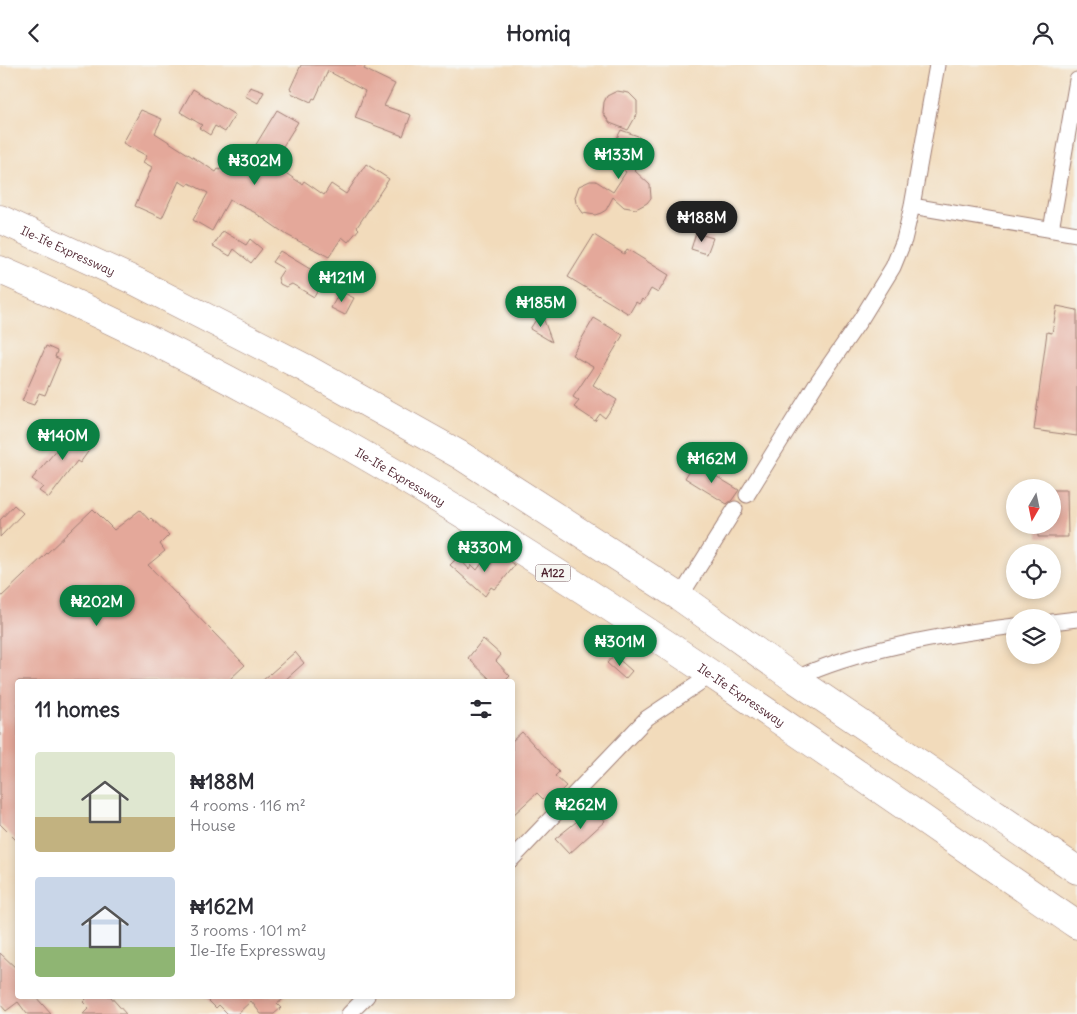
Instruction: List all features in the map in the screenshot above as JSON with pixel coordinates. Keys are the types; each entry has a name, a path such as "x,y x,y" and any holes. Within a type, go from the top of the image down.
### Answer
{"highway":[{"name":"Ile-Ife Expressway","path":"0,219 137,282 379,409 500,480 680,597 795,679 1077,869"},
{"name":"Ile-Ife Expressway","path":"0,270 206,369 358,452 460,513 711,675 1077,925"}],"street":[{"path":"747,495 816,384 861,319 893,267 904,241 912,206 937,65"},
{"path":"1050,230 1076,90"},
{"path":"912,206 1077,234"},
{"path":"680,597 735,509"},
{"path":"1061,621 1077,619"},
{"path":"795,679 834,663 889,649 979,630 1006,627"},
{"path":"515,856 647,718 711,675"},
{"path":"349,1014 364,999"}],"building":[{"path":"301,65 366,65 364,69 395,84 384,106 411,115 403,136 355,118 365,91 328,71 315,99 313,98 311,102 291,93 292,90 290,89"},
{"path":"250,87 264,92 258,103 245,96"},
{"path":"193,89 235,115 225,132 215,126 210,135 199,128 202,125 180,112"},
{"path":"617,91 629,93 637,101 637,114 628,130 610,123 603,113 604,102 607,96"},
{"path":"141,110 162,119 155,133 216,172 218,169 220,170 233,147 249,156 277,110 298,122 272,164 302,184 304,181 324,195 331,184 346,194 366,164 389,179 357,227 359,229 348,242 342,237 329,257 287,235 254,212 229,200 212,231 193,220 208,193 189,183 187,186 179,181 162,218 135,206 152,167 143,162 147,156 123,143"},
{"path":"621,130 638,136 645,145 646,157 634,170 650,185 651,198 647,203 636,209 624,207 613,197 606,210 601,213 595,215 583,213 576,203 575,197 579,186 590,181 596,181 613,192 626,172 615,162 611,150"},
{"path":"223,231 246,245 250,239 262,249 251,263 234,249 230,256 213,246"},
{"path":"696,233 713,238 707,254 691,249"},
{"path":"594,235 624,254 627,249 669,275 658,293 651,289 644,301 642,299 639,304 636,302 629,314 568,277"},
{"path":"280,251 325,278 314,297 292,284 286,287 280,284 278,278 284,269 272,262"},
{"path":"340,291 354,298 345,315 331,308"},
{"path":"551,292 568,302 550,309 543,305"},
{"path":"1057,306 1077,310 1077,436 1034,430 1047,332 1052,333"},
{"path":"541,312 552,342 530,329"},
{"path":"594,318 623,335 593,385 617,400 605,418 600,414 595,421 574,407 579,401 573,397 593,367 572,355"},
{"path":"46,346 57,351 55,357 60,359 45,395 39,393 34,405 22,401"},
{"path":"76,427 95,442 80,463 77,461 49,498 39,491 43,487 32,479"},
{"path":"694,463 739,490 732,500 727,504 685,478"},
{"path":"1061,490 1067,490 1068,537 1038,537 1038,534 1061,534"},
{"path":"14,505 23,513 0,537 0,520"},
{"path":"93,509 114,530 140,510 149,520 151,518 169,535 160,544 165,551 148,565 245,665 230,679 15,679 15,839 0,824 0,598"},
{"path":"497,554 515,565 500,584 494,589 491,587 485,596 450,565 458,557 469,569 472,565 477,570 482,563 489,568"},
{"path":"483,639 501,655 496,661 510,676 507,679 490,679 468,658"},
{"path":"295,652 304,663 286,679 264,679"},
{"path":"614,655 632,671 625,679 607,663"},
{"path":"522,732 559,772 555,776 566,786 548,804 537,793 515,813 515,738"},
{"path":"597,805 606,815 603,818 605,821 569,854 555,839"},
{"path":"0,953 15,967 15,999 38,999 51,1014 27,1014 18,1002 6,1011 0,1004"},
{"path":"86,999 113,999 126,1014 83,1014 89,1008 83,1002"},
{"path":"207,999 283,999 277,1004 281,1008 274,1014 261,1014 251,1001 237,1014 228,1014 219,1005 216,1008"}]}
